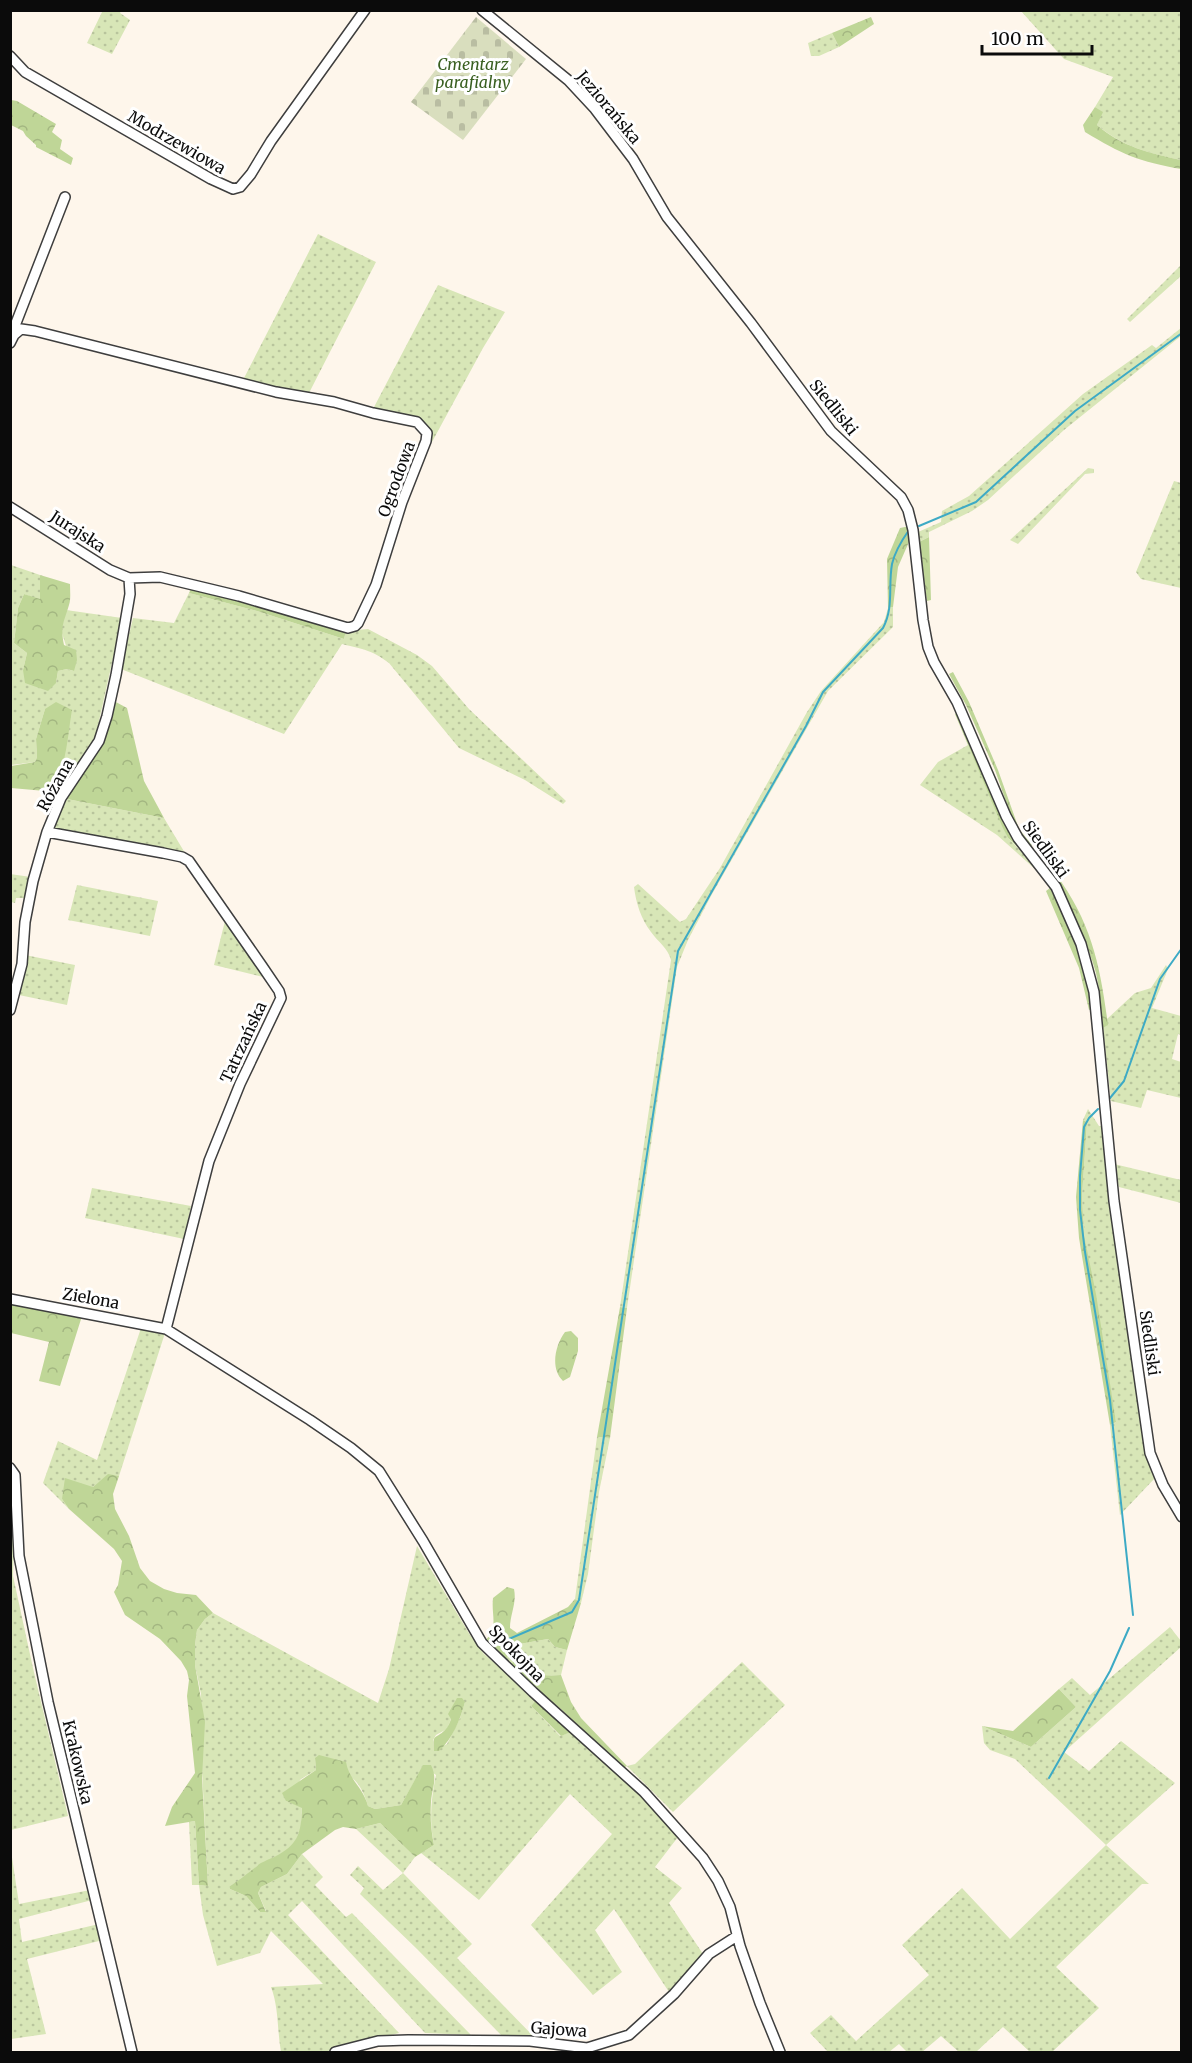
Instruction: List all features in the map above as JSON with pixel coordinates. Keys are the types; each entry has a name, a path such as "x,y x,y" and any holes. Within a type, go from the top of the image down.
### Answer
{"street":[{"name":"Modrzewiowa","path":"10,56 25,72 218,183 233,189 240,187 251,174 277,132 365,10"},
{"name":"Jeziorańska","path":"482,10 568,80 595,109 633,159 667,217"},
{"path":"12,339 16,323 65,197"},
{"name":"Siedliski","path":"667,217 751,323 831,432 901,497 908,510 913,530 924,620 932,654 957,702 1006,816 1018,838 1056,887 1081,944 1094,992 1114,1201 1150,1453 1163,1485 1182,1517"},
{"name":"Ogrodowa","path":"12,339 21,329 36,331 276,392 333,402 417,422 427,433 376,585 355,626 348,628 339,626 239,596 160,578 129,578"},
{"name":"Jurajska","path":"10,507 110,570 129,578"},
{"name":"Różana","path":"10,1010 21,964 25,922 33,881 47,832 61,798 99,741 116,675 130,594 129,578"},
{"name":"Tatrzańska","path":"47,832 163,853 189,861 262,966 281,998 240,1084 209,1161 166,1329"},
{"name":"Zielona","path":"10,1299 166,1329"},
{"name":"Spokojna","path":"166,1329 310,1420 351,1448 379,1471 482,1643 644,1792 703,1858 718,1881 730,1907 737,1936 760,2003 780,2052"},
{"name":"Krakowska","path":"13,1471 19,1556 48,1702 132,2052"},
{"name":"Gajowa","path":"335,2052 375,2042 408,2040 530,2041 587,2048 629,2035 674,1994 710,1954 737,1936"}],"green space":[{"path":"103,10 121,11 120,13 130,20 112,54 87,43"},
{"path":"1021,11 1181,11 1181,160 1147,152 1127,144 1097,125 1102,112 1095,107 1113,77 1064,59"},
{"name":"Cmentarz parafialny","path":"476,17 526,59 463,140 411,102"},
{"path":"871,17 874,24 839,47 832,33"},
{"path":"832,33 839,47 819,56 811,56 808,43"},
{"path":"11,100 17,101 56,124 52,132 62,140 60,149 73,158 71,165 36,147 23,131 11,125"},
{"path":"1095,107 1103,112 1097,125 1107,133 1126,144 1181,160 1181,169 1131,156 1085,132 1083,125"},
{"path":"318,234 376,262 309,393 243,380"},
{"path":"1181,265 1181,276 1130,322 1127,319"},
{"path":"438,285 505,312 432,442 431,432 373,409"},
{"path":"1181,328 1181,336 1064,430 988,500 972,511 929,532 929,537 919,542 909,542 912,535 910,526 917,522 918,532 941,522 942,511 969,496 1083,394 1152,345 1156,348"},
{"path":"1088,468 1094,469 1094,473 1085,474 1018,544 1010,540"},
{"path":"1174,481 1181,483 1181,588 1141,579 1136,572"},
{"path":"910,526 912,535 898,567 893,607 888,608 887,559 900,528"},
{"path":"929,537 931,600 927,601 919,542"},
{"path":"11,565 40,575 40,600 24,594 18,608 14,643 27,653 23,670 56,683 58,671 67,669 74,671 61,630 66,610 122,618 95,739 57,796 45,791 51,789 45,709 36,739 35,762 11,765"},
{"path":"40,575 70,584 70,600 62,633 64,645 76,650 77,660 74,671 67,669 58,671 56,683 48,691 25,683 23,670 27,653 14,643 18,608 24,594 40,599"},
{"path":"191,589 240,599 346,631 344,639 257,611 189,593"},
{"path":"189,593 257,611 344,639 346,631 368,629 417,655 432,666 469,709 566,801 563,804 525,780 459,748 389,663 361,649 342,644 284,734 121,669 133,618 174,623"},
{"path":"893,607 893,627 828,691 711,896 677,967 627,1308 620,1307 671,960 644,922 634,887 638,884 680,922 686,919 720,868 807,712 821,691 884,622 888,608"},
{"path":"953,672 969,702 998,770 1019,829 1032,845 1030,847 1016,830 995,770 966,705 949,674"},
{"path":"114,701 127,708 144,781 164,818 67,799 99,746"},
{"path":"56,702 72,710 65,756 58,779 52,787 45,791 11,788 11,766 35,762 36,739 45,709"},
{"path":"959,712 1004,824 1020,849 1008,838 1002,826 955,714"},
{"path":"968,745 1008,838 1019,849 1021,848 1038,868 1036,870 997,835 920,785 938,762"},
{"path":"67,799 164,818 188,858 52,830"},
{"path":"1055,873 1078,909 1092,945 1102,983 1108,1025 1103,1028 1096,973 1077,923 1052,876"},
{"path":"10,874 31,877 24,898 16,898 15,903 11,902"},
{"path":"77,885 158,901 150,936 68,920"},
{"path":"1050,888 1071,932 1088,977 1092,1009 1089,1010 1079,968 1046,891"},
{"path":"225,921 267,978 214,965"},
{"path":"25,955 75,965 67,1005 19,995"},
{"path":"1166,965 1168,969 1152,1008 1181,1016 1181,1035 1178,1034 1172,1059 1181,1062 1181,1098 1147,1090 1141,1108 1111,1101 1103,1028 1107,1025 1107,1019 1135,993 1151,988"},
{"path":"1088,1109 1099,1126 1102,1126 1146,1454 1155,1478 1120,1515 1110,1425 1116,1422 1084,1235 1082,1196 1087,1122 1083,1120"},
{"path":"1083,1120 1087,1122 1082,1196 1084,1235 1096,1294 1116,1422 1110,1425 1079,1238 1076,1197"},
{"path":"1114,1164 1181,1180 1181,1203 1119,1187"},
{"path":"92,1188 191,1206 184,1239 85,1218"},
{"path":"10,1304 82,1316 60,1386 39,1381 49,1342 11,1333"},
{"path":"620,1307 627,1308 610,1438 597,1437"},
{"path":"141,1328 165,1333 119,1476 108,1475 93,1487 62,1499 69,1509 43,1483 58,1441 97,1460"},
{"path":"571,1331 578,1338 578,1351 570,1377 563,1381 556,1370 555,1357 565,1332"},
{"path":"597,1437 610,1438 599,1492 588,1574 581,1603 575,1599"},
{"path":"108,1474 119,1476 113,1494 115,1509 129,1536 140,1568 150,1581 164,1589 196,1595 213,1613 197,1630 195,1645 195,1665 205,1722 202,1778 208,1886 199,1885 195,1821 165,1826 172,1807 195,1773 187,1696 189,1680 187,1671 181,1661 160,1639 125,1615 114,1592 118,1585 122,1561 114,1549 69,1509 62,1499 65,1478 93,1487"},
{"path":"10,1535 14,1535 13,1576 68,1816 11,1830"},
{"path":"417,1546 470,1635 484,1654 537,1699 531,1706 560,1736 571,1732 644,1797 678,1837 655,1867 682,1888 669,1903 703,1954 669,1992 614,1909 595,1930 622,1972 593,1995 531,1925 612,1834 570,1794 479,1900 421,1853 434,1845 431,1810 436,1775 423,1766 401,1805 375,1809 368,1806 360,1787 348,1774 315,1758 316,1770 301,1779 286,1801 302,1807 301,1828 295,1842 288,1850 257,1866 248,1875 230,1886 230,1889 246,1896 260,1912 266,1911 258,1893 261,1887 287,1874 302,1854 323,1877 315,1885 346,1917 352,1913 471,2035 425,2033 302,1901 288,1915 399,2033 324,2052 281,2052 277,2011 271,1987 323,1984 271,1931 260,1953 217,1966 203,1915 199,1885 208,1886 201,1694 195,1665 197,1630 213,1613 378,1703 389,1669","holes":["465,1702 447,1744 434,1751 433,1740 436,1735 447,1729 451,1719"]},
{"path":"507,1587 514,1589 515,1599 510,1628 517,1633 568,1607 575,1599 581,1603 567,1650 555,1647 548,1639 508,1646 507,1659 504,1660 485,1641 493,1625 493,1598"},
{"path":"1170,1627 1181,1641 1181,1647 1064,1752 1089,1771 1121,1741 1175,1783 1106,1845 1015,1759 990,1750 984,1743 982,1726 1031,1747 1076,1707 1059,1689 1072,1678 1090,1695"},
{"path":"548,1639 555,1647 567,1650 561,1675 541,1675 517,1660 509,1666 504,1660 507,1659 508,1646"},
{"path":"517,1659 537,1673 561,1675 571,1702 581,1718 627,1766 623,1768 562,1710 509,1666"},
{"path":"742,1662 785,1705 673,1812 627,1766 635,1764"},
{"path":"1059,1689 1076,1707 1031,1747 982,1726 1013,1731"},
{"path":"457,1698 462,1698 465,1702 458,1722 444,1746 439,1751 434,1751 434,1739 447,1728 451,1719 448,1714"},
{"path":"537,1699 571,1732 561,1736 531,1706"},
{"path":"319,1755 346,1762 368,1806 375,1809 401,1805 423,1765 431,1765 434,1779 431,1829 434,1845 415,1857 380,1823 356,1829 343,1827 335,1830 302,1854 287,1874 261,1887 258,1893 266,1912 260,1912 246,1896 230,1889 230,1886 259,1865 282,1853 297,1838 301,1825 302,1808 286,1801 282,1793 316,1770 315,1758"},
{"path":"195,1821 199,1885 192,1885 189,1822"},
{"path":"380,1823 415,1857 403,1873 356,1829"},
{"path":"10,1844 19,1904 90,1890 92,1900 19,1919 22,1942 99,1924 103,1940 27,1959 46,2034 11,2039"},
{"path":"1106,1845 1149,1884 1142,1884 1056,1967 1099,2008 1052,2052 1030,2052 1003,2027 976,2052 959,2052 941,2036 922,2052 907,2052 899,2044 889,2052 828,2052 810,2033 831,2015 856,2041 929,1975 902,1945 962,1888 1010,1939"},
{"path":"358,1866 383,1890 403,1873 472,1944 457,1958 537,2040 503,2037 360,1894 364,1888 350,1875"}],"waterway":[{"path":"919,526 976,502 1075,411 1182,333"},
{"path":"495,1645 572,1612 579,1600 678,951 823,692 883,628 890,605 892,564 909,530"},
{"path":"1110,1098 1124,1081 1160,979 1182,948"},
{"path":"1098,1109 1084,1127 1080,1210 1110,1400 1133,1615"},
{"path":"1049,1778 1110,1671 1129,1628"}]}
